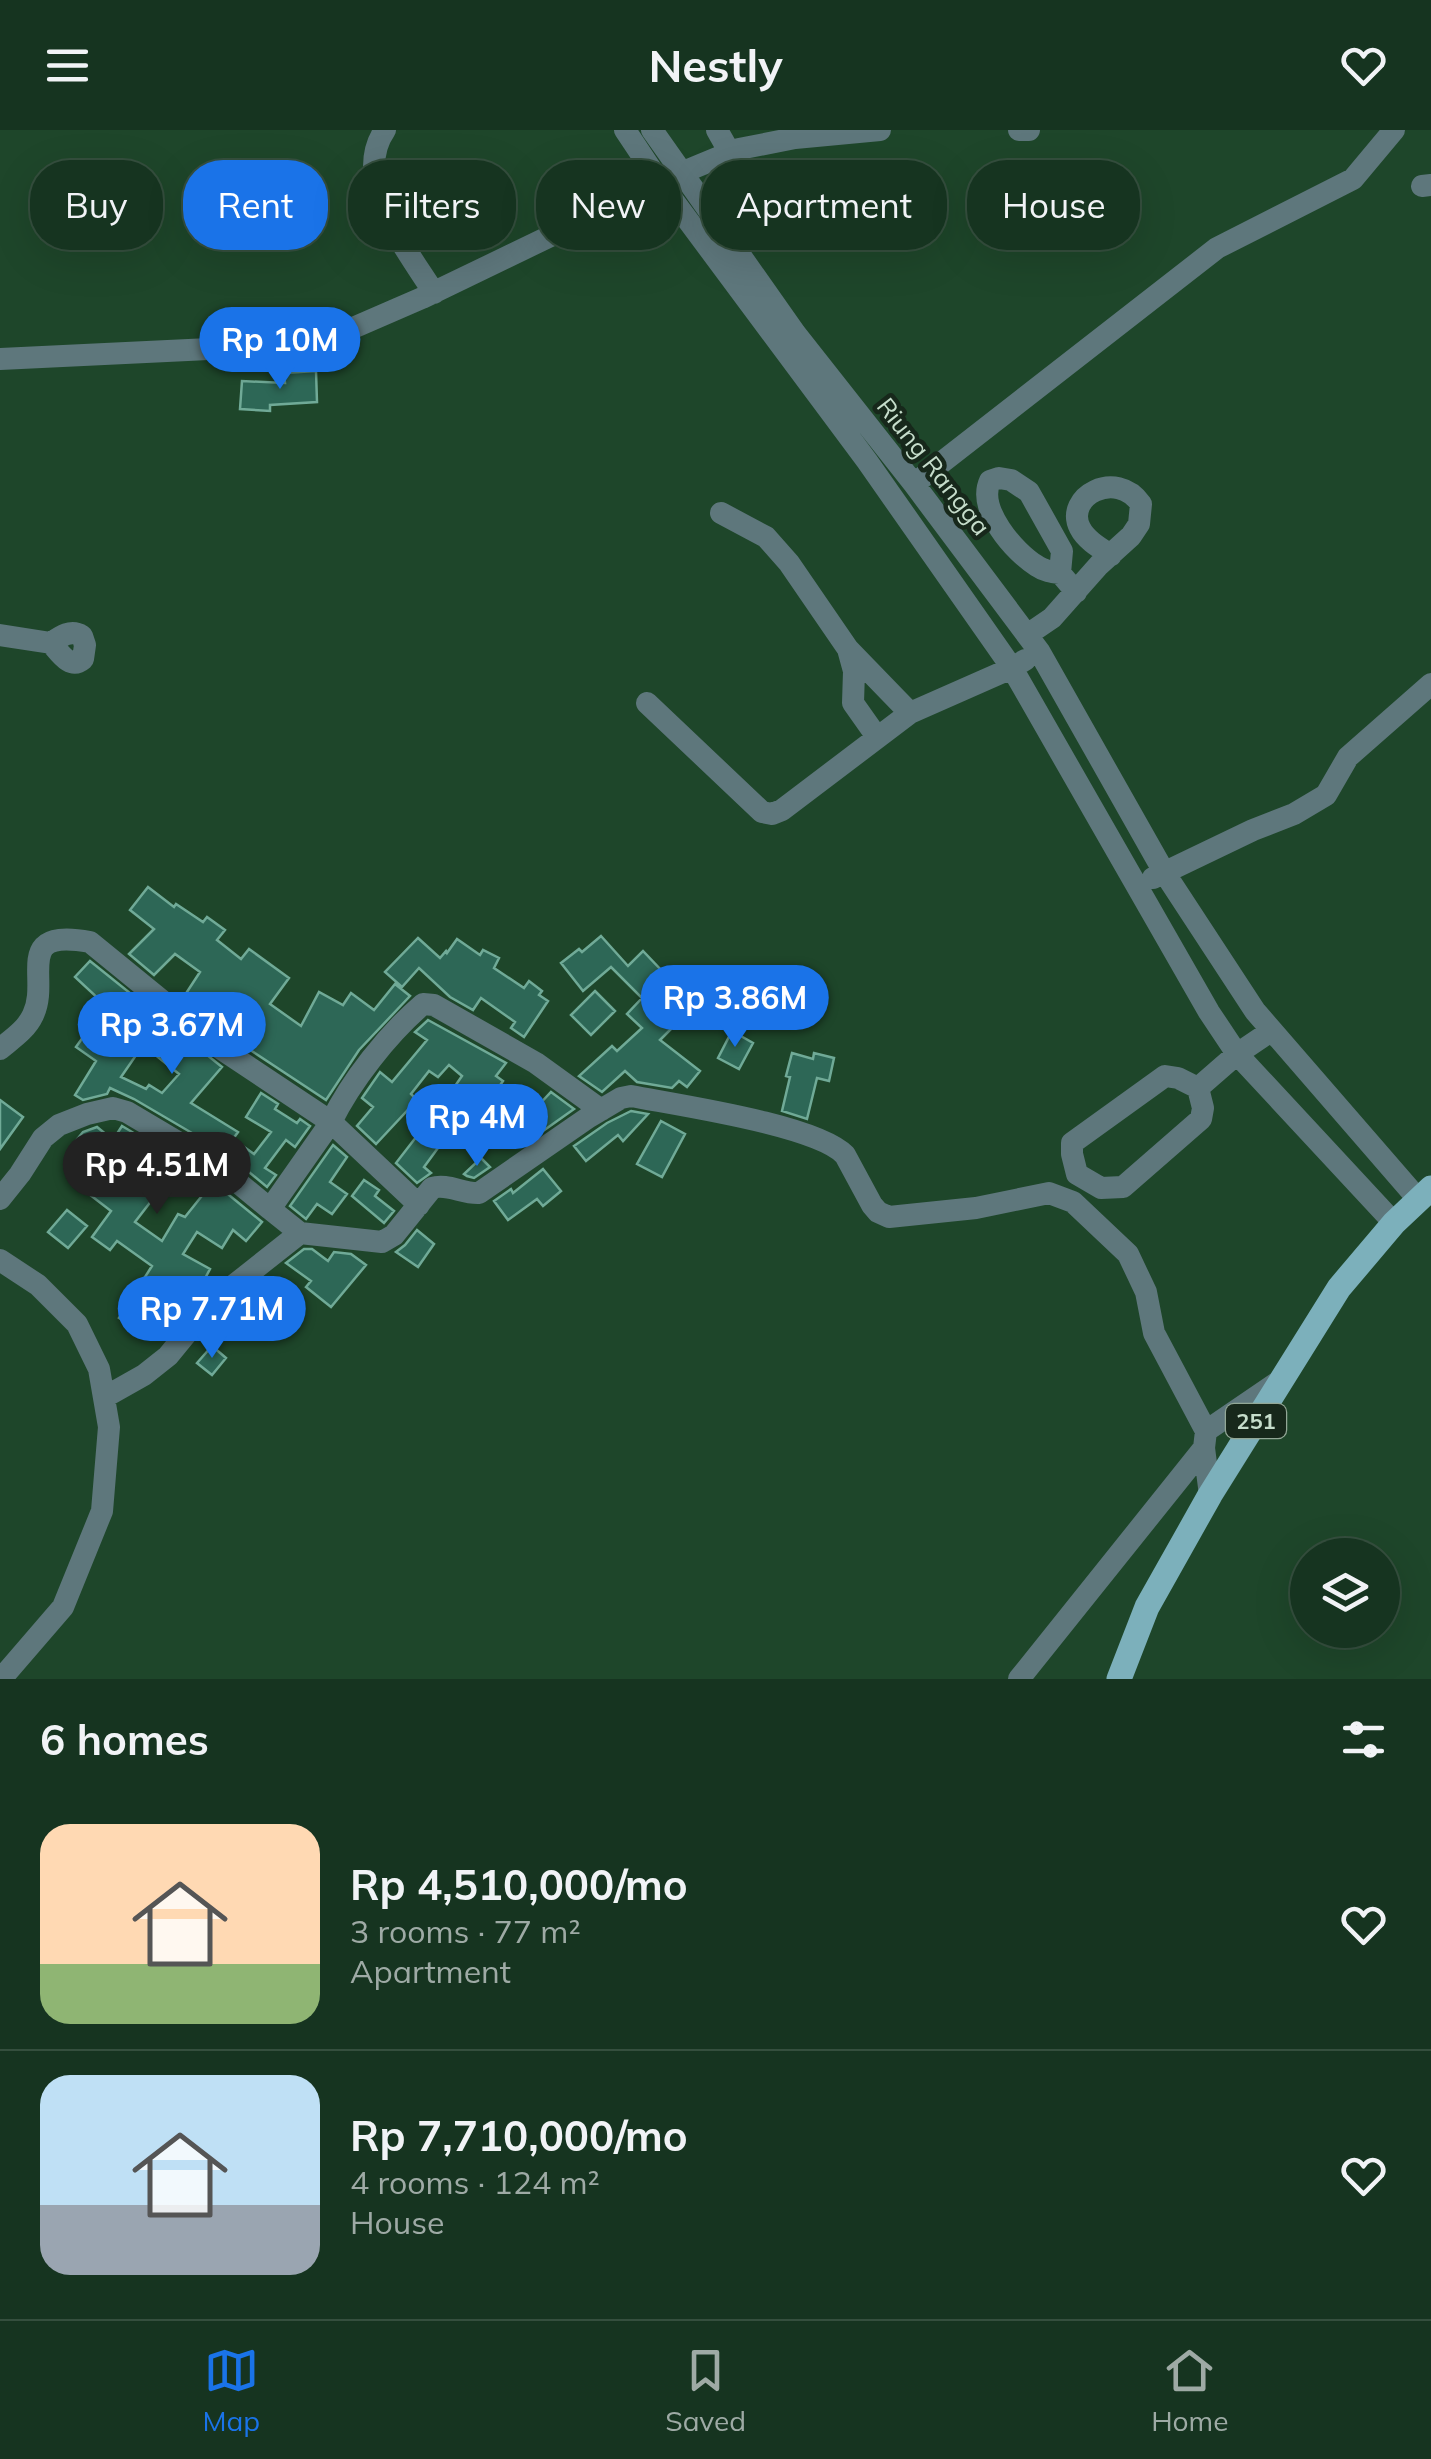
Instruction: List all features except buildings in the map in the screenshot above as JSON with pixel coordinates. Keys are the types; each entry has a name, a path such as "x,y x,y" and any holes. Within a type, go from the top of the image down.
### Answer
{"main road":[{"name":"251","path":"1120,1679 1147,1608 1210,1494 1281,1380 1339,1288 1424,1194"}],"street":[{"path":"385,130 374,157 383,212 434,293"},
{"path":"625,130 654,160"},
{"path":"652,130 664,160"},
{"path":"718,130 730,153"},
{"path":"681,174 739,149 829,132 880,130"},
{"path":"1019,130 1029,130"},
{"path":"914,484 1217,248 1353,179 1394,130"},
{"name":"Riung Rangga","path":"681,190 914,484 1033,643 1164,872 1255,1011 1424,1194"},
{"path":"681,192 1012,668 1209,1012 1237,1054 1394,1223"},
{"path":"0,359 316,344 536,244"},
{"path":"721,513 766,537 789,563 848,649 910,714"},
{"path":"647,704 762,812 772,814 910,714 1012,668 1110,555"},
{"path":"1060,573 1076,592"},
{"path":"0,635 52,643"},
{"path":"848,649 854,671 853,703 876,737"},
{"path":"1138,888 1326,795 1348,757 1431,684"},
{"path":"0,1049 32,1017 38,995 36,968 45,946 64,940 90,942 220,1048 331,1122 419,1204"},
{"path":"270,1209 366,1066 428,1003 536,1064 601,1110"},
{"path":"1198,1088 1272,1030"},
{"path":"1170,1076 1198,1088 1201,1119 1123,1187 1100,1188 1077,1174 1072,1143 1149,1087 1170,1076"},
{"path":"0,1198 43,1138 59,1124 113,1108 127,1112 218,1166 300,1233 382,1242 394,1236 436,1186 478,1193 621,1098 631,1096 778,1126 838,1148 872,1205 889,1216 976,1208 1050,1193 1073,1202 1128,1254 1146,1292 1154,1333 1205,1440 1210,1494"},
{"path":"1050,1193 1077,1174"},
{"path":"106,1397 168,1356 204,1312 300,1233"},
{"path":"0,1260 38,1285 77,1324 99,1369 109,1427 102,1511 63,1608 1,1679"},
{"path":"1018,1679 1205,1440 1281,1380"}]}
